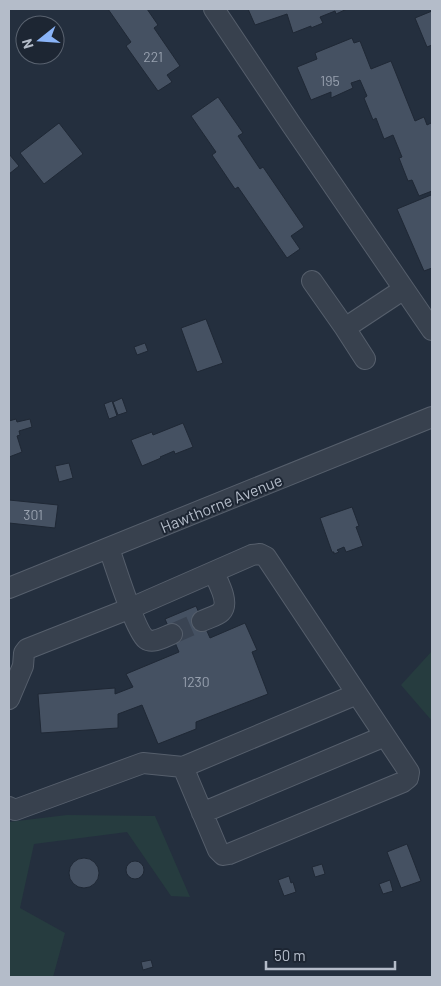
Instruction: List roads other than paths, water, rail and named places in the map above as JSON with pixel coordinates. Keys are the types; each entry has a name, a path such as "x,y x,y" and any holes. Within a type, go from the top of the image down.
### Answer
{"street":[{"path":"214,9 432,330"},
{"path":"312,281 365,359"},
{"path":"345,328 404,289"},
{"name":"Hawthorne Avenue","path":"9,588 432,417"},
{"path":"108,548 130,608 142,634 146,639 154,641 172,634"},
{"path":"9,699 23,666 24,653 27,649 214,573 252,555 260,554 266,557 409,772 408,778 404,782 223,855 218,850 183,767"},
{"path":"202,621 221,613 225,606 225,599 214,573"},
{"path":"9,807 15,810 143,763 183,767 357,694"},
{"path":"202,813 385,736"}],"tunnel":[{"path":"172,634 202,621"}]}
